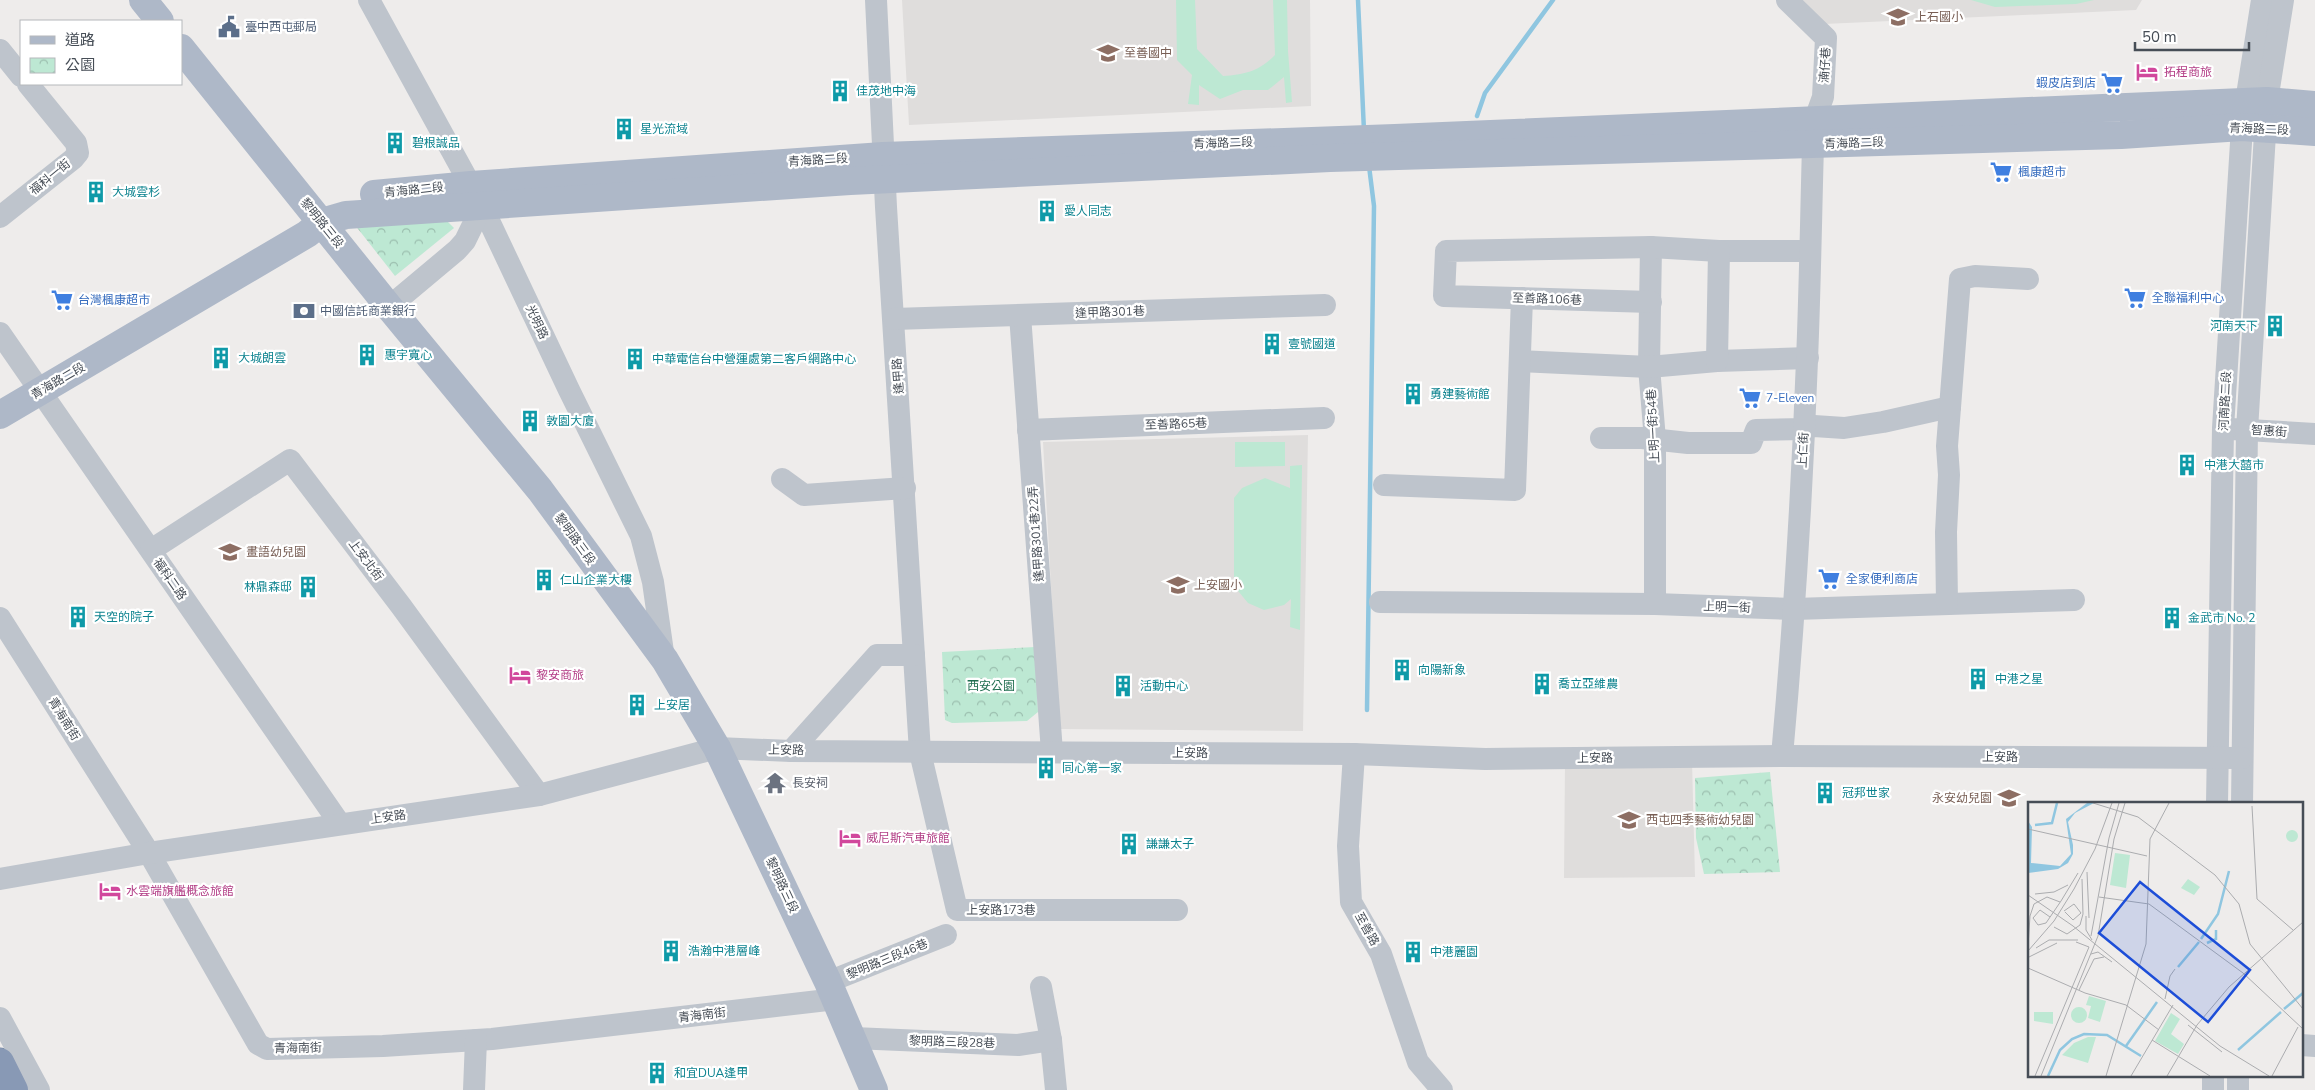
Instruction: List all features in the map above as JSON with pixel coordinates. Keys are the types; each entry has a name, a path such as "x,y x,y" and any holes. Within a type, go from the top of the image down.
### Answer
{"highway":[{"path":"0,1062 14,1090"}],"main road":[{"path":"143,0 159,20"},
{"name":"黎明路三段","path":"182,49 389,307 540,490 665,660 717,748 832,990 874,1090"},
{"name":"青海路二段","path":"0,415 298,239 322,222 334,198 477,196 884,168 1330,149 1814,132 2121,135 2315,105"},
{"name":"青海路二段","path":"2255,115 2315,132"}],"street":[{"name":"光明路","path":"369,0 477,196 568,390 641,536 652,582 665,660"},
{"name":"逢甲路","path":"876,0 884,168 920,752"},
{"name":"湳仔巷","path":"1787,0 1826,38 1823,97 1814,132"},
{"name":"河南路二段","path":"2242,802 2247,430 2255,115 2262,0"},
{"name":"河南路二段","path":"2217,802 2223,428 2255,115 2283,0"},
{"path":"0,50 20,75"},
{"name":"福科一街","path":"0,217 74,159 78,153 76,143 29,85"},
{"name":"上仁街","path":"1782,756 1795,609 1808,358 1814,132"},
{"path":"389,307 457,250 465,241 477,196"},
{"path":"1651,247 1719,251 1810,251"},
{"name":"至善路106巷","path":"1651,247 1446,251 1444,296 1651,302"},
{"name":"上明一街54巷","path":"1651,247 1649,367 1655,440 1655,604"},
{"path":"1717,361 1719,251"},
{"path":"1947,604 1946,532 1950,407 1960,279 1975,276 2028,279"},
{"path":"1384,485 1515,490 1522,298"},
{"name":"逢甲路301巷","path":"894,319 1325,304"},
{"name":"逢甲路301巷22弄","path":"1020,315 1052,752"},
{"name":"福科二路","path":"0,334 340,824"},
{"path":"1520,361 1649,367 1717,361 1808,358"},
{"path":"1601,438 1688,443 1752,443 1756,430 1804,429 1814,426 1844,428 1950,407"},
{"name":"至善路65巷","path":"1028,430 1324,418"},
{"name":"智惠街","path":"2223,428 2315,434"},
{"name":"上安北街","path":"151,550 290,460 395,598 539,795"},
{"path":"782,479 804,494 905,488"},
{"name":"上明一街","path":"1380,602 1655,604 1795,609 2074,600"},
{"name":"青海南街","path":"0,618 149,853 258,1044 267,1049 383,1046 476,1040 832,990"},
{"path":"791,751 877,655 914,655"},
{"name":"上安路","path":"0,879 149,853 539,795 717,748 791,751 1354,754 1485,759 1782,756 2242,758"},
{"name":"上安路173巷","path":"920,752 957,910 1178,910"},
{"name":"至善路","path":"1354,754 1348,846 1351,902 1381,954 1418,1062 1442,1090"},
{"name":"黎明路三段46巷","path":"832,990 946,935"},
{"path":"1041,987 1051,1040 1056,1090"},
{"path":"1,1021 39,1090"},
{"name":"黎明路三段28巷","path":"853,1038 1018,1045 1051,1040"},
{"path":"474,1090 476,1040"},
{"path":"2302,1045 2315,1046"}],"shaded area":[{"name":"至善國中","path":"902,0 1310,0 1311,106 909,125"},
{"name":"上石國小","path":"1798,0 2142,0 2136,10 1824,24"},
{"name":"上安國小","path":"1308,435 1303,731 1059,729 1043,442"},
{"name":"西屯四季藝術幼兒園","path":"1692,761 1695,877 1564,878 1565,763"}],"green space":[{"path":"1176,0 1195,0 1197,49 1223,76 1257,69 1275,55 1273,0 1287,0 1292,102 1286,103 1284,77 1268,90 1243,90 1220,99 1199,85 1199,105 1188,104 1192,75 1177,60"},
{"path":"1971,0 2094,0 2076,4 1995,7"},
{"path":"444,218 454,228 395,276 355,225"},
{"path":"1235,442 1285,442 1285,466 1235,467"},
{"path":"1302,465 1300,630 1290,627 1291,599 1284,605 1264,610 1248,603 1234,586 1234,498 1242,488 1265,478 1290,488 1290,466"},
{"name":"西安公園","path":"1035,647 1038,712 1027,721 952,723 945,720 942,652"},
{"path":"1770,772 1780,872 1704,874 1696,838 1695,778"}],"waterway":[{"path":"1358,0 1364,131"},
{"path":"1477,116 1485,93 1553,0"},
{"path":"1367,710 1374,206 1369,166"}],"place":[{"name":"上石國小","path":"1898,17"},
{"name":"臺中西屯郵局","path":"229,27"},
{"name":"至善國中","path":"1108,53"},
{"name":"拓程商旅","path":"2147,72"},
{"name":"蝦皮店到店","path":"2112,83"},
{"name":"佳茂地中海","path":"840,91"},
{"name":"星光流域","path":"624,129"},
{"name":"碧根誠品","path":"395,143"},
{"name":"楓康超市","path":"2001,172"},
{"name":"大城雲杉","path":"96,192"},
{"name":"愛人同志","path":"1047,211"},
{"name":"全聯福利中心","path":"2135,298"},
{"name":"台灣楓康超市","path":"62,300"},
{"name":"中國信託商業銀行","path":"304,311"},
{"name":"河南天下","path":"2275,326"},
{"name":"壹號國道","path":"1272,344"},
{"name":"惠宇寬心","path":"367,355"},
{"name":"大城朗雲","path":"221,358"},
{"name":"中華電信台中營運處第二客戶網路中心","path":"635,359"},
{"name":"勇建藝術館","path":"1413,394"},
{"name":"7-Eleven","path":"1750,398"},
{"name":"敦園大廈","path":"530,421"},
{"name":"中港大囍市","path":"2187,465"},
{"name":"畫語幼兒園","path":"230,552"},
{"name":"全家便利商店","path":"1829,579"},
{"name":"仁山企業大樓","path":"544,580"},
{"name":"上安國小","path":"1178,585"},
{"name":"林鼎森邸","path":"308,587"},
{"name":"天空的院子","path":"78,617"},
{"name":"金武市 No. 2","path":"2172,618"},
{"name":"向陽新象","path":"1402,670"},
{"name":"黎安商旅","path":"520,675"},
{"name":"中港之星","path":"1978,679"},
{"name":"喬立亞維農","path":"1542,684"},
{"name":"活動中心","path":"1123,686"},
{"name":"上安居","path":"637,705"},
{"name":"同心第一家","path":"1046,768"},
{"name":"長安祠","path":"775,783"},
{"name":"冠邦世家","path":"1825,793"},
{"name":"永安幼兒園","path":"2009,798"},
{"name":"西屯四季藝術幼兒園","path":"1629,820"},
{"name":"威尼斯汽車旅館","path":"850,838"},
{"name":"謙謙太子","path":"1129,844"},
{"name":"水雲端旗艦概念旅館","path":"110,891"},
{"name":"浩瀚中港層峰","path":"671,951"},
{"name":"中港麗園","path":"1413,952"},
{"name":"和宜DUA逢甲","path":"657,1073"}]}
